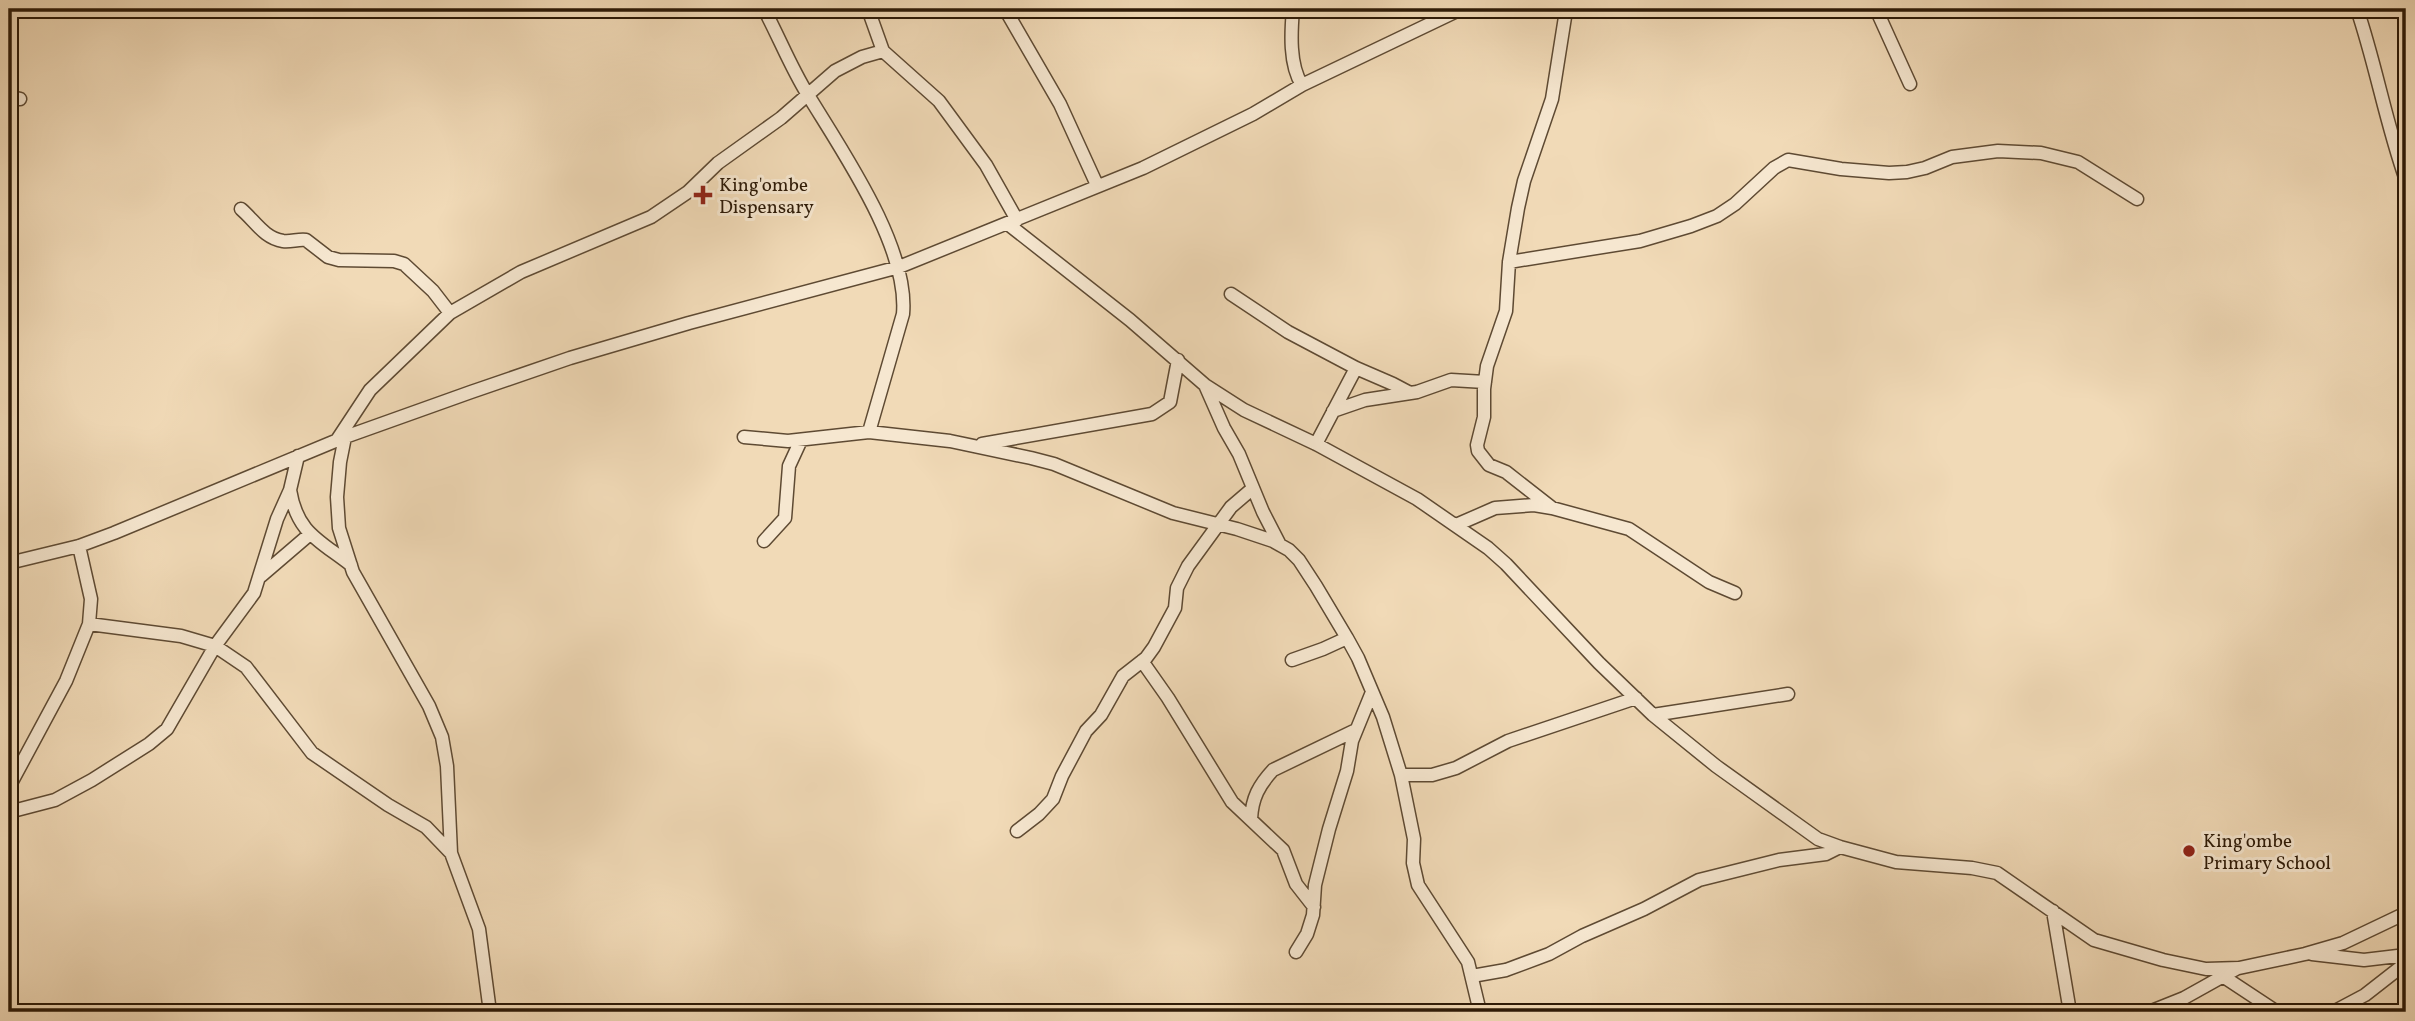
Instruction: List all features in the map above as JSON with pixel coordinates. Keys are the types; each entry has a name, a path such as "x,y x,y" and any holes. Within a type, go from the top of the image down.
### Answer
{"street":[{"path":"764,9 807,94 858,176 899,267 904,295 903,314 869,432"},
{"path":"868,9 883,51 939,102 986,165 1013,222 1205,385 1244,410 1316,444 1417,499 1456,525 1506,564 1599,663 1653,715 1691,747 1818,839 1896,862 1972,868 1997,873 2094,940 2206,969 2239,968 2308,954 2343,943 2406,913"},
{"path":"1005,9 1060,104 1097,186"},
{"path":"1293,9 1292,35 1296,76 1302,85"},
{"path":"9,564 79,546 341,439 570,358 899,267 1143,168 1253,114 1302,85 1461,9"},
{"path":"1876,9 1910,84"},
{"path":"2357,9 2406,180"},
{"path":"1552,508 1506,472 1489,465 1478,451 1477,439 1485,408 1485,382 1490,354 1506,311 1509,262 1524,181 1552,99 1566,11"},
{"path":"490,1012 479,929 451,853 447,766 442,737 429,706 351,565 339,528 337,497 341,439 370,390 450,313 521,272 651,217 688,192 719,163 773,124 845,65 883,51"},
{"path":"1509,262 1640,241 1691,226 1717,216 1735,204 1773,168 1788,160 1841,169 1907,173 1952,157 1998,151 2041,153 2078,162 2137,199"},
{"path":"241,209 266,234 285,242 306,240 328,257 404,264 433,291 450,313"},
{"path":"1231,294 1288,332 1356,369 1410,393"},
{"path":"972,446 1152,414 1170,402 1178,360"},
{"path":"1316,444 1356,369"},
{"path":"1333,411 1365,400 1410,393 1451,380 1485,382"},
{"path":"1205,385 1239,454 1252,489 1281,545"},
{"path":"744,437 772,441 801,440 869,432 972,446 1044,461 1173,513 1218,524 1281,545 1299,559 1347,638 1372,692 1402,775 1414,839 1413,863 1418,885 1461,950 1472,976 1480,1012"},
{"path":"764,541 785,518 789,466 801,440"},
{"path":"9,812 55,800 92,780 167,729 215,646 254,593 277,519 290,490 298,456"},
{"path":"1017,831 1040,814 1054,799 1062,776 1086,731 1101,715 1124,676 1154,647 1175,608 1180,579 1231,507 1252,489"},
{"path":"290,490 293,510 298,520 310,534 351,565"},
{"path":"1456,525 1495,508 1534,505 1552,508 1625,527 1709,582 1735,593"},
{"path":"261,576 310,534"},
{"path":"9,787 66,681 89,624 91,599 79,546"},
{"path":"89,624 181,636 215,646 246,667 312,753 426,827 451,853"},
{"path":"1292,660 1347,638"},
{"path":"1142,661 1232,802 1283,850 1296,884 1314,907"},
{"path":"1296,952 1307,934 1320,865 1348,771 1352,741 1372,692"},
{"path":"1653,715 1788,694"},
{"path":"1402,775 1432,775 1456,768 1508,741 1636,698"},
{"path":"1251,819 1255,794 1262,781 1273,771 1356,730"},
{"path":"1472,976 1506,970 1549,954 1699,880 1779,860 1826,854 1840,847"},
{"path":"2053,911 2070,1012"},
{"path":"2308,954 2364,960 2406,955"},
{"path":"2333,1012 2365,995 2406,963"},
{"path":"2149,1012 2184,998 2239,968"},
{"path":"2224,977 2277,1012"}],"place":[{"name":"King'ombe Dispensary","path":"703,195"},
{"name":"King'ombe Primary School","path":"2189,851"}]}
